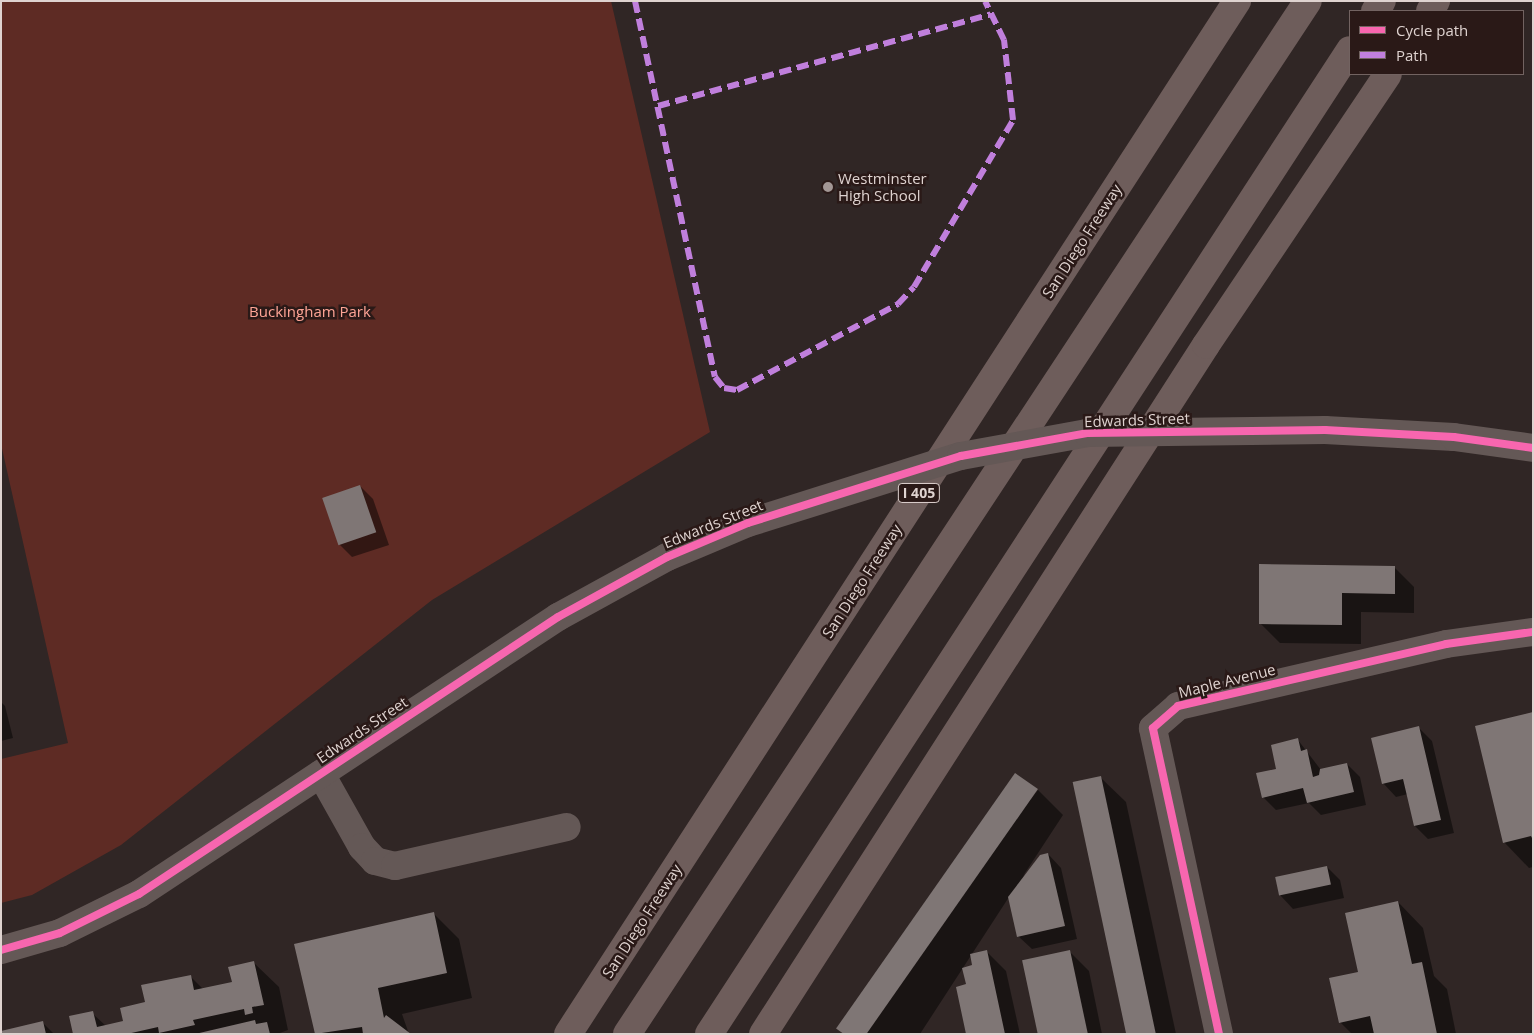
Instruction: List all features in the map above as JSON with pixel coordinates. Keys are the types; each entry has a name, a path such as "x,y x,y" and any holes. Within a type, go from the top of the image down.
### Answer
{"highway":[{"name":"San Diego Freeway","path":"568,1034 1237,1"},
{"path":"627,1034 1308,1"},
{"path":"709,1034 1349,52"},
{"path":"763,1034 1201,353 1387,75"}],"street":[{"name":"Edwards Street","path":"1,950 60,933 100,915 139,894 558,617 667,557 748,523 961,456 1087,433 1325,430 1454,438 1533,448"},
{"name":"Maple Avenue","path":"1219,1034 1153,728 1178,706 1446,644 1533,632"},
{"path":"320,774 362,847 375,861 395,866 567,827"}],"green space":[{"name":"Buckingham Park","path":"1,1 611,1 710,432 432,600 121,845 32,895 1,903 1,759 68,743 1,444"}],"building":[{"path":"360,485 376,532 338,545 322,498"},
{"path":"1259,564 1395,566 1395,594 1342,593 1342,625 1259,624"},
{"path":"1533,712 1533,840 1531,836 1503,843 1475,726"},
{"path":"1419,726 1441,820 1414,826 1403,779 1382,784 1371,738"},
{"path":"1298,738 1301,751 1307,749 1313,777 1319,775 1320,769 1347,763 1354,792 1307,803 1303,788 1262,798 1256,773 1276,769 1271,745"},
{"path":"1015,773 1038,789 866,1034 844,1034 836,1029"},
{"path":"1101,776 1156,1034 1126,1034 1073,782"},
{"path":"1048,853 1065,926 1017,937 1008,897 1040,855"},
{"path":"1327,866 1331,885 1279,896 1275,877"},
{"path":"1398,901 1412,964 1422,962 1437,1034 1374,1034 1370,1016 1339,1023 1329,978 1358,972 1345,913"},
{"path":"434,912 447,973 378,988 384,1018 386,1015 411,1034 363,1034 362,1027 315,1034 294,944"},
{"path":"987,950 1005,1034 966,1034 956,987 966,984 962,968 972,965 970,954"},
{"path":"1070,950 1088,1034 1038,1034 1022,960"},
{"path":"254,961 264,1005 252,1007 253,1013 245,1015 244,1009 193,1020 195,1025 159,1033 158,1027 127,1034 73,1034 69,1016 93,1011 97,1027 123,1021 120,1008 145,1002 141,985 191,975 194,990 232,982 228,967"},
{"path":"255,1020 256,1024 267,1022 270,1034 195,1034"},
{"path":"43,1021 46,1034 1,1034 1,1031"}],"marked path":[{"path":"635,1 715,377 724,388 737,390 898,304 914,287 1013,120 1004,40 985,1"},
{"path":"658,106 991,14"}],"cycle path":[{"path":"1,950 60,933 139,894 558,617 667,557 748,523 961,456 1087,433 1325,430 1454,437 1533,448"},
{"path":"1219,1034 1153,728 1178,706 1446,644 1533,632"}],"place":[{"name":"Westminster High School","path":"828,187"}]}
